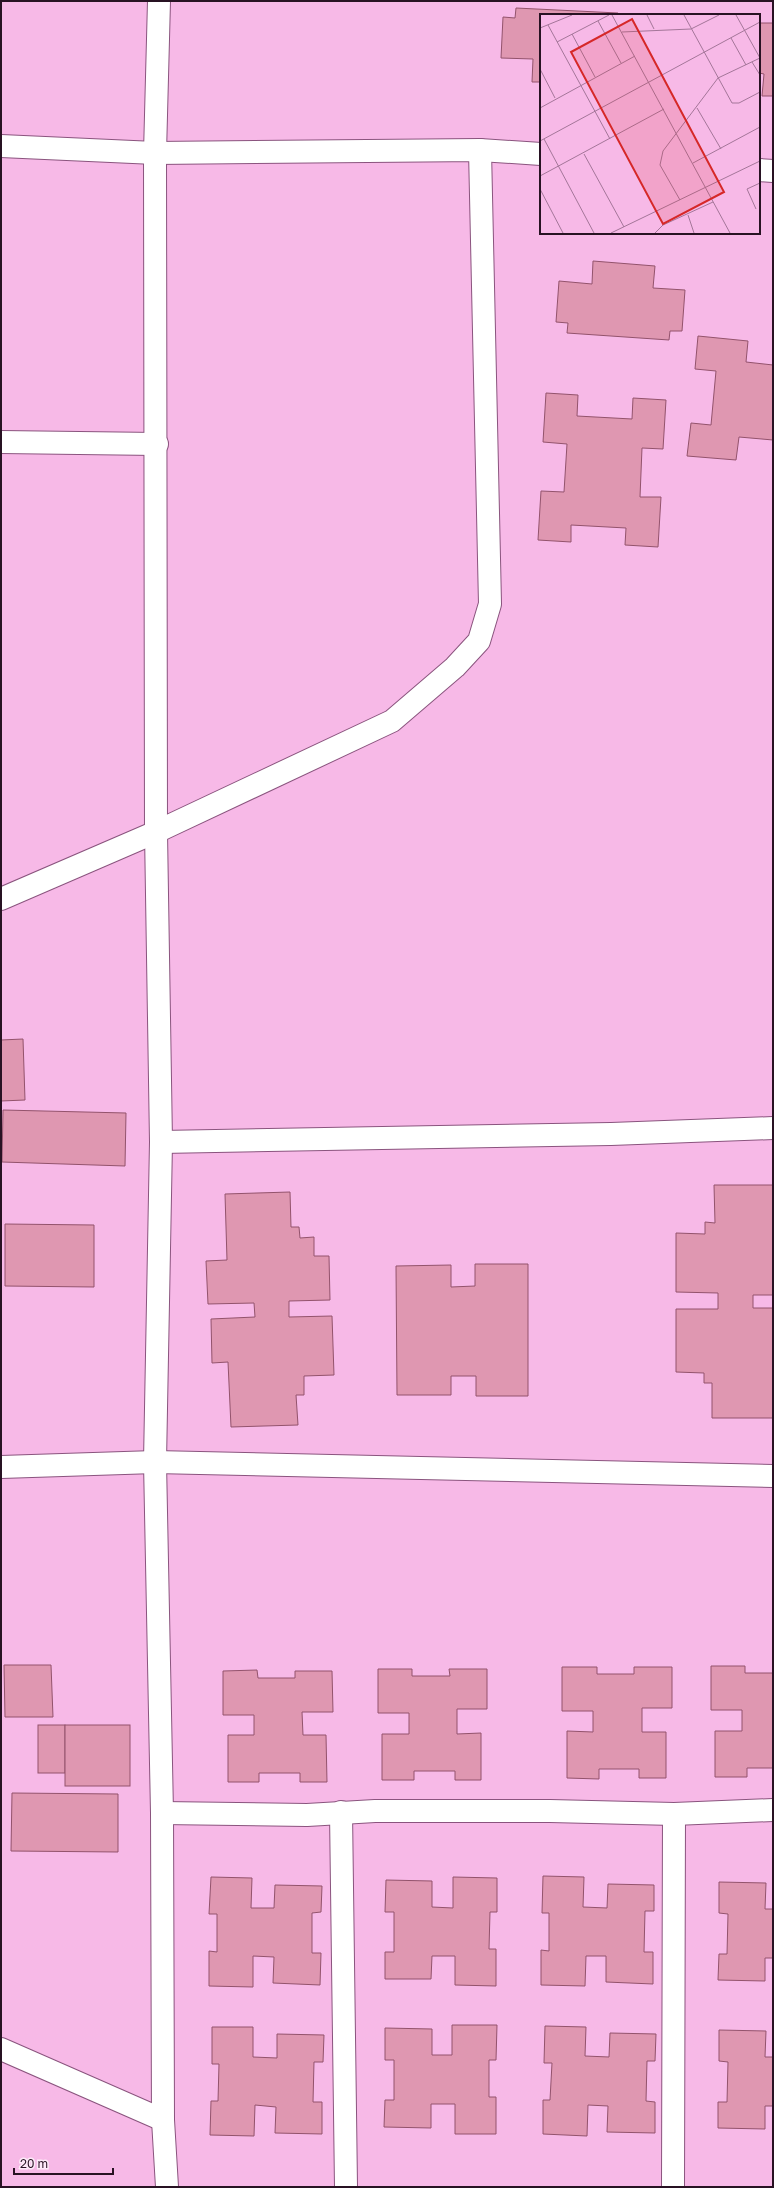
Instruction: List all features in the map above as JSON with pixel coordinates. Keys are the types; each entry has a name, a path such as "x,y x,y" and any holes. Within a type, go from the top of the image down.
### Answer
{"street":[{"path":"159,1 155,153 157,444 156,832 161,1142 155,1462 162,1814 163,2120 167,2187"},
{"path":"1,146 155,153 480,150 540,154"},
{"path":"1,899 156,832 392,721 455,667 479,641 490,604 480,150"},
{"path":"760,170 773,171"},
{"path":"1,442 157,444"},
{"path":"161,1142 611,1134 773,1128"},
{"path":"1,1467 155,1462 773,1476"},
{"path":"162,1814 307,1815 341,1812 550,1811 674,1814 773,1810"},
{"path":"341,1812 346,2187"},
{"path":"673,2187 674,1814"},
{"path":"1,2049 163,2120"}],"building":[{"path":"516,8 618,13 540,14 540,82 532,82 533,59 501,58 503,17 515,18"},
{"path":"760,23 773,23 773,96 762,96 764,74 760,73"},
{"path":"593,261 655,266 653,288 685,290 682,331 670,331 669,340 567,333 568,323 556,322 559,281 592,284"},
{"path":"698,336 748,341 746,362 773,365 773,440 739,437 736,460 687,456 691,423 711,425 716,371 695,369"},
{"path":"546,393 578,395 577,416 632,419 633,398 666,400 663,449 642,448 640,497 661,497 658,547 625,545 626,528 571,525 571,542 538,540 541,491 564,492 567,444 543,442"},
{"path":"23,1039 25,1100 1,1101 1,1040"},
{"path":"3,1110 126,1113 125,1166 2,1162"},
{"path":"714,1185 773,1185 773,1295 753,1295 753,1308 773,1308 773,1418 712,1418 712,1383 704,1383 704,1373 676,1372 676,1309 718,1309 718,1293 676,1292 676,1233 705,1234 705,1222 715,1223"},
{"path":"290,1192 291,1227 299,1227 300,1238 314,1237 314,1256 329,1256 330,1300 289,1301 289,1317 332,1316 334,1375 304,1376 304,1395 296,1395 298,1425 231,1427 228,1362 212,1363 211,1319 255,1317 254,1303 208,1304 206,1261 227,1260 225,1194"},
{"path":"5,1224 94,1225 94,1287 5,1286"},
{"path":"475,1264 528,1264 528,1396 476,1396 476,1376 451,1376 451,1395 397,1395 396,1266 451,1265 451,1287 475,1286"},
{"path":"4,1665 51,1665 53,1717 5,1717"},
{"path":"711,1666 745,1666 745,1673 773,1673 773,1768 747,1768 747,1777 715,1777 715,1731 742,1731 742,1710 711,1710"},
{"path":"562,1667 597,1667 597,1674 634,1674 634,1667 672,1667 672,1708 642,1708 642,1732 666,1732 666,1778 639,1778 639,1769 599,1769 599,1779 567,1778 567,1731 593,1732 593,1711 562,1711"},
{"path":"378,1669 412,1669 412,1676 450,1676 449,1669 487,1669 487,1709 457,1709 457,1734 481,1733 481,1780 455,1780 455,1771 414,1771 414,1780 382,1780 382,1734 409,1734 409,1713 378,1713"},
{"path":"257,1670 258,1678 295,1678 295,1671 332,1671 333,1712 302,1712 303,1735 326,1735 327,1782 300,1782 300,1773 259,1773 259,1782 228,1782 228,1735 254,1735 254,1715 223,1715 223,1671"},
{"path":"38,1725 65,1725 65,1773 38,1773"},
{"path":"65,1725 130,1725 130,1786 65,1786"},
{"path":"12,1793 118,1794 118,1852 11,1851"},
{"path":"543,1876 584,1877 583,1907 607,1908 608,1884 654,1885 654,1911 645,1911 644,1952 653,1952 653,1984 606,1982 606,1956 586,1956 585,1986 541,1985 541,1950 549,1951 549,1913 542,1913"},
{"path":"211,1877 252,1878 251,1908 274,1908 275,1885 322,1886 321,1912 312,1913 312,1953 321,1953 320,1985 273,1983 274,1957 253,1956 253,1987 209,1986 209,1951 217,1952 217,1914 209,1914"},
{"path":"453,1877 497,1878 497,1912 490,1912 489,1949 496,1949 496,1986 455,1985 455,1956 432,1956 431,1979 385,1979 385,1952 394,1952 394,1912 385,1912 386,1880 432,1881 432,1907 453,1908"},
{"path":"719,1882 766,1883 765,1909 773,1909 773,1958 765,1958 765,1981 718,1980 719,1954 727,1954 728,1914 719,1913"},
{"path":"452,2025 497,2025 496,2060 489,2060 489,2097 496,2097 496,2134 455,2134 455,2104 431,2104 431,2128 384,2127 385,2100 394,2100 394,2060 385,2060 385,2028 432,2029 432,2055 452,2055"},
{"path":"545,2026 586,2027 585,2056 609,2057 610,2033 656,2034 655,2061 647,2061 646,2101 655,2102 655,2133 607,2132 608,2106 588,2105 587,2136 543,2134 543,2100 550,2100 552,2063 544,2063"},
{"path":"212,2027 253,2027 253,2057 277,2058 277,2034 324,2035 323,2062 314,2062 313,2102 322,2102 322,2134 275,2133 276,2107 255,2105 254,2136 210,2135 211,2101 218,2101 219,2064 212,2064"},
{"path":"719,2030 766,2031 765,2057 773,2057 773,2106 765,2106 765,2129 718,2128 718,2102 727,2102 728,2062 719,2061"}]}
